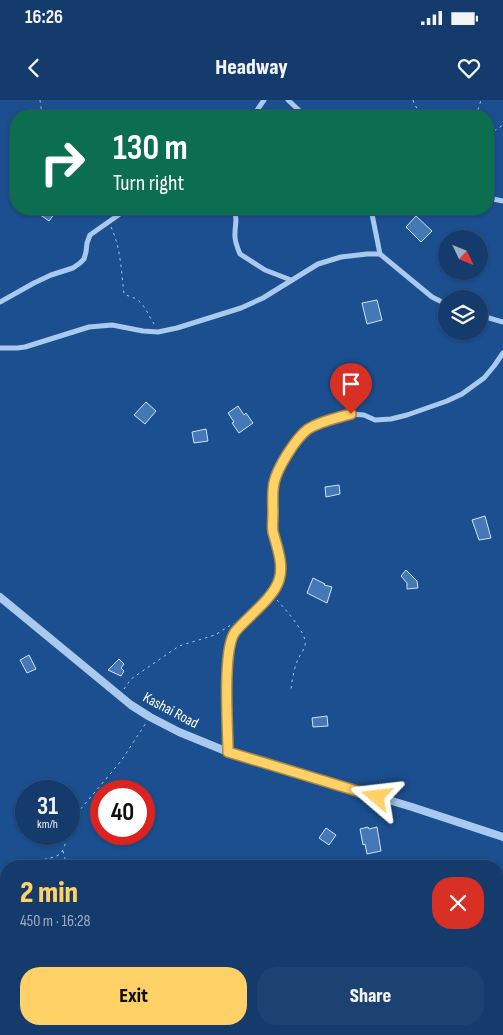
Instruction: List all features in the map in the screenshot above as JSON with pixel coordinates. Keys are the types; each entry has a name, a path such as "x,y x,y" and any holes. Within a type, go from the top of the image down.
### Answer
{"street":[{"path":"288,100 299,110"},
{"path":"0,302 34,283 73,268 80,263 84,259 90,235 118,215"},
{"path":"236,215 235,239 240,254 265,270 291,280"},
{"path":"372,215 380,254 438,300"},
{"path":"0,348 25,347 89,327 112,325 158,332 177,328 241,308 263,298 318,264 341,257 380,254"},
{"path":"488,318 503,322"},
{"path":"228,752 228,656 231,639 271,593 279,580 281,568 277,542 273,531 274,482 277,472 297,440 315,425 351,414 364,415 374,420 391,419 447,401 462,394 484,378 503,353"},
{"name":"Kashai Road","path":"0,597 119,695 150,717 178,732 228,752 412,807 503,837"}],"path":[{"path":"109,221 119,252 125,296 134,297 144,306 158,332"},
{"path":"271,593 297,625 304,637 305,645 297,662 290,690"},
{"path":"119,695 131,679 174,649 215,635 235,623"},
{"path":"80,811 121,761 150,717"},
{"path":"65,845 63,851 65,860"},
{"path":"40,860 56,856 63,851"}],"building":[{"path":"40,215 54,215 49,221"},
{"path":"416,216 432,231 421,242 406,227"},
{"path":"377,300 382,320 367,324 362,303"},
{"path":"146,402 156,411 145,424 134,415"},
{"path":"238,406 253,423 239,433 228,413"},
{"path":"206,429 208,441 194,443 192,432"},
{"path":"339,485 340,494 326,497 325,487"},
{"path":"485,516 491,538 479,540 472,520"},
{"path":"406,570 417,581 418,588 407,589 407,583 401,576"},
{"path":"313,578 324,585 332,587 327,603 307,593"},
{"path":"29,655 36,669 27,673 20,660"},
{"path":"119,659 124,664 121,668 124,671 121,676 108,670"},
{"path":"327,716 328,726 313,727 312,718"},
{"path":"368,827 369,829 377,827 381,851 367,854 360,829"},
{"path":"326,828 336,835 329,845 319,838"}],"route":[{"path":"351,414 315,425 307,430 297,440 277,472 273,492 273,531 277,542 281,568 279,580 274,591 231,639 228,656 228,752 377,797"}]}
